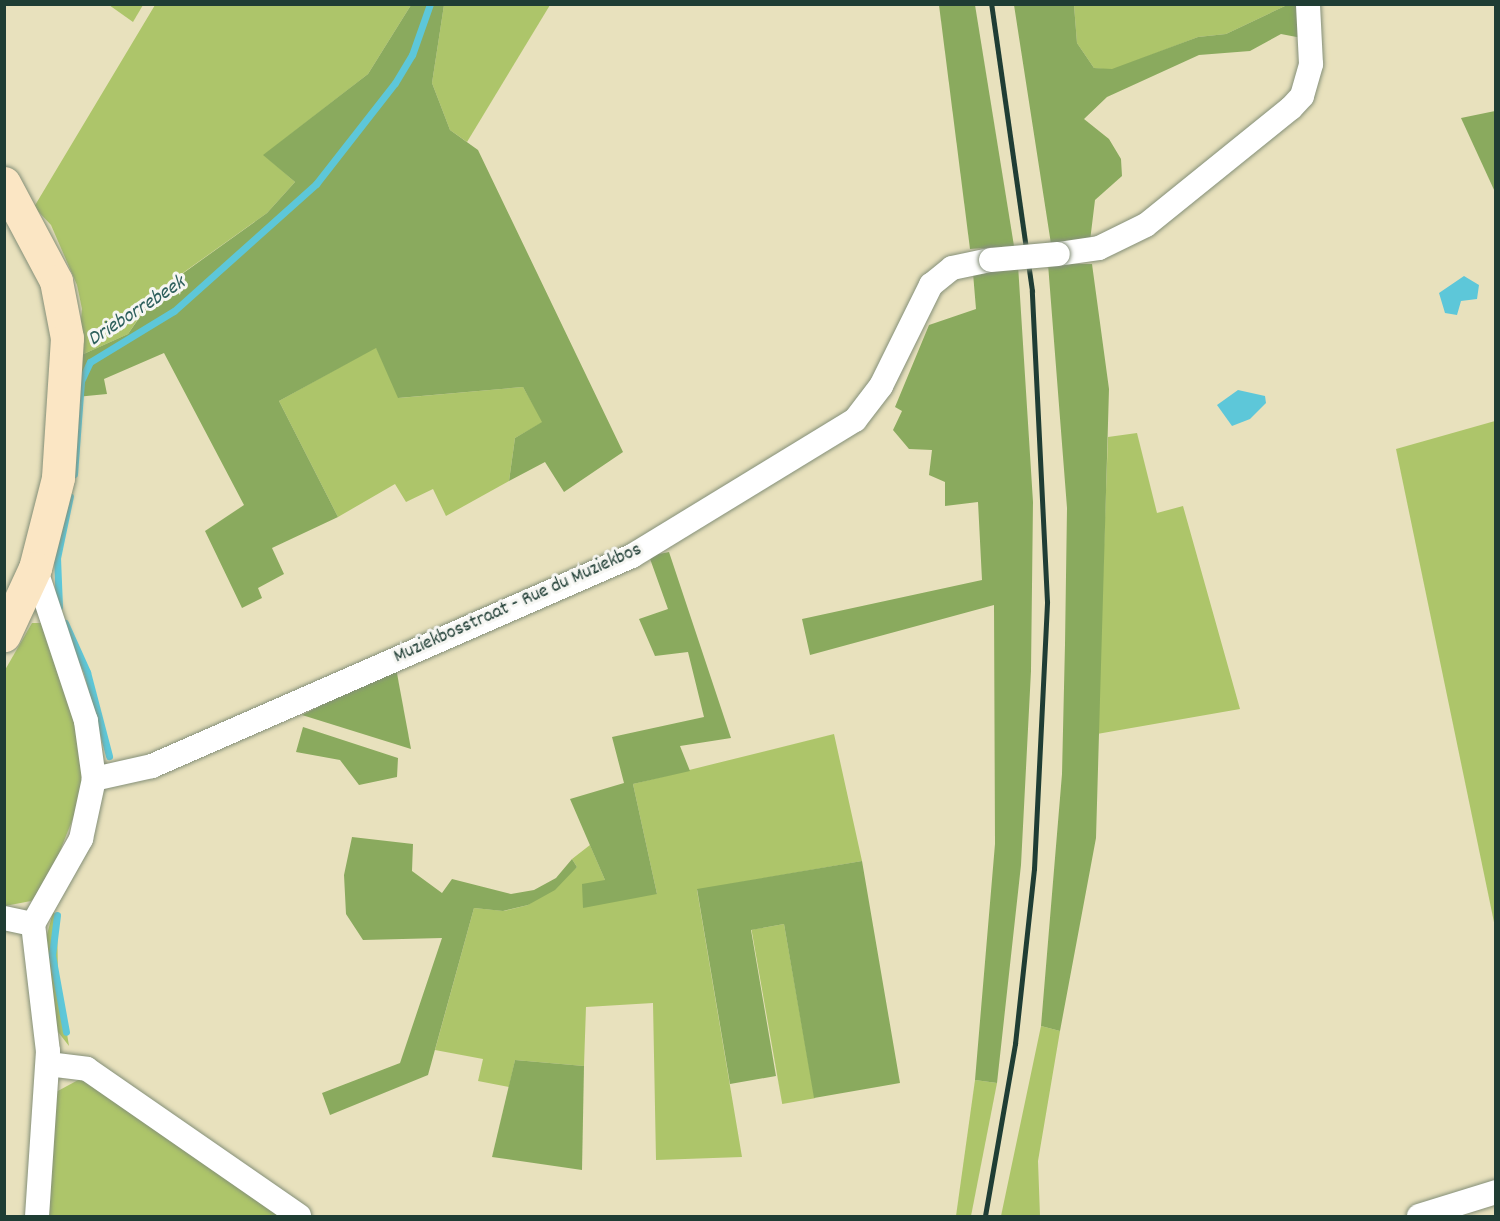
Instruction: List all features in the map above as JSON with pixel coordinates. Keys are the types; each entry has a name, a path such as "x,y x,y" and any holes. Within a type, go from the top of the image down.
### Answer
{"main road":[{"path":"4,183 56,281 67,338 58,478 35,568 4,635"}],"street":[{"name":"Muziekbosstraat - Rue du Muziekbos","path":"94,779 182,753 632,556 855,420 881,386 931,285 952,268 991,260 1099,248 1146,225 1259,138 1302,96 1311,64 1308,4"},
{"path":"35,568 86,721 94,779 81,839 33,924 48,1064 37,1216"},
{"path":"4,918 33,924"},
{"path":"48,1064 87,1069 299,1216"},
{"path":"1419,1216 1496,1192"}],"green space":[{"path":"109,5 143,5 133,22"},
{"path":"155,5 411,5 368,74 264,155 295,182 267,213 156,292 128,334 77,357 82,309 77,285 51,225 34,207"},
{"path":"411,5 444,5 432,83 450,130 478,150 623,452 564,492 545,462 509,481 515,438 542,422 523,387 398,398 376,348 279,401 338,517 272,548 284,574 258,588 262,598 242,608 205,531 244,505 164,353 104,379 107,394 76,397 77,357 128,334 157,292 267,213 295,182 263,155 368,74"},
{"path":"444,5 550,5 467,142 450,130 432,83"},
{"path":"939,5 975,5 1014,246 970,249"},
{"path":"1014,5 1074,5 1077,43 1094,68 1112,69 1198,37 1226,34 1287,5 1302,5 1307,39 1281,34 1250,51 1199,55 1107,97 1084,119 1109,139 1121,159 1122,176 1095,200 1090,241 1051,244"},
{"path":"1074,5 1287,5 1226,34 1198,37 1112,70 1094,68 1077,43"},
{"path":"1496,111 1495,192 1461,118"},
{"path":"1048,264 1092,264 1109,389 1096,838 1060,1031 1041,1026 1062,774 1067,508"},
{"path":"1018,265 1033,502 1031,671 1021,865 997,1083 975,1080 995,844 994,605 810,655 802,619 982,580 978,502 945,506 945,482 929,475 932,450 909,449 893,430 902,411 895,407 929,325 976,309 973,273"},
{"path":"376,347 399,398 523,387 543,422 515,438 509,481 446,516 433,489 406,502 395,484 338,517 279,401"},
{"path":"1496,421 1495,927 1396,449"},
{"path":"1137,433 1157,513 1183,506 1240,709 1097,734 1108,437"},
{"path":"669,552 731,738 680,746 690,771 633,784 657,894 583,908 582,884 605,880 570,799 624,783 612,737 704,717 688,652 655,656 639,619 668,609 649,556"},
{"path":"32,623 43,623 75,713 83,793 45,889 31,901 5,906 5,670"},
{"path":"396,668 411,749 302,715"},
{"path":"303,727 398,758 397,777 359,785 340,760 296,752"},
{"path":"834,734 862,861 697,890 742,1157 656,1160 653,1003 586,1007 584,1066 515,1060 509,1087 478,1081 483,1059 435,1050 474,908 504,911 528,905 577,867 572,859 590,845 605,880 657,894 633,784"},
{"path":"352,837 413,844 412,871 442,893 452,879 511,894 534,890 556,878 572,859 577,867 555,890 528,905 503,911 474,908 428,1075 330,1115 322,1093 400,1063 442,938 363,940 346,914 344,875"},
{"path":"862,861 900,1083 814,1098 784,924 751,930 776,1076 730,1084 697,889"},
{"path":"53,912 57,915 58,978 69,1046 55,1028 45,942"},
{"path":"784,924 815,1098 782,1104 752,930"},
{"path":"1041,1026 1060,1031 1038,1161 1040,1216 1001,1216"},
{"path":"515,1060 584,1066 582,1170 492,1157"},
{"path":"80,1079 91,1082 284,1216 48,1216 56,1092"},
{"path":"975,1080 997,1083 971,1216 956,1216"}],"water":[{"path":"1464,276 1479,285 1477,299 1461,301 1457,315 1445,313 1439,293"},
{"path":"1238,390 1265,396 1266,403 1250,419 1232,426 1217,405"}],"waterway":[{"name":"Drieborrebeek","path":"74,474 81,381 90,362 174,311 316,184 395,83 412,55 430,4"},
{"name":"Drieborrebeek","path":"59,607 57,558 70,496"},
{"name":"Drieborrebeek","path":"65,623 87,672 109,756"},
{"name":"Drieborrebeek","path":"57,915 52,955 66,1032"}],"railway":[{"path":"985,1216 1015,1044 1034,869 1047,602 1032,291 991,4"}]}
